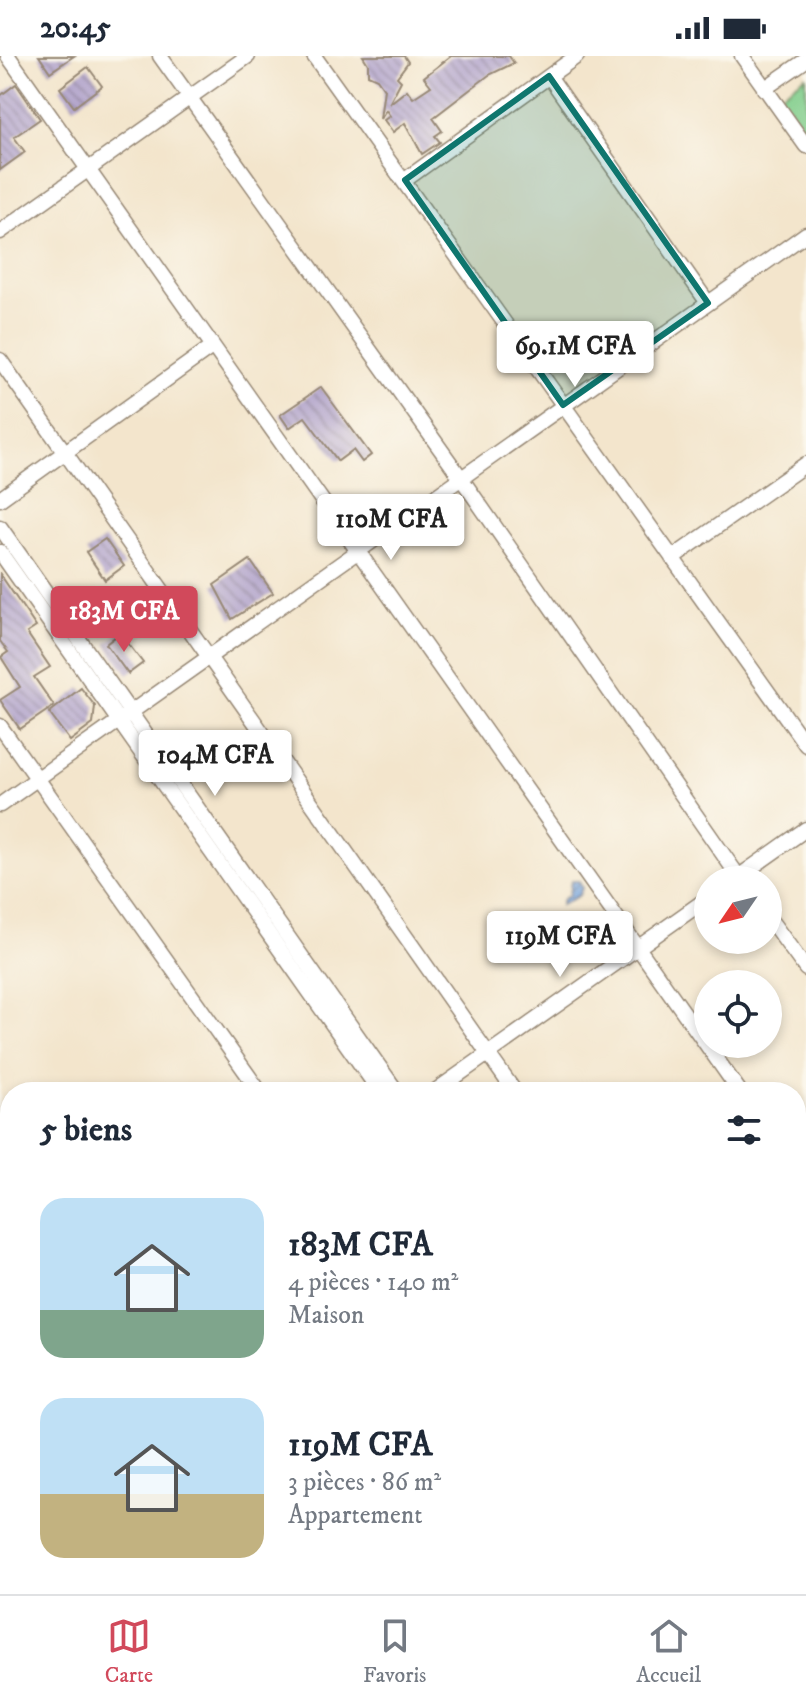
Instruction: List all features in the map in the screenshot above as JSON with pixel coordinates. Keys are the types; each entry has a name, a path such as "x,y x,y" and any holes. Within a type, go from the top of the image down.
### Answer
{"street":[{"path":"8,56 733,1082"},
{"path":"160,56 461,478 729,866"},
{"path":"0,232 248,56"},
{"path":"314,56 806,745"},
{"path":"405,180 577,56"},
{"path":"742,56 806,146"},
{"path":"764,89 806,60"},
{"path":"549,76 708,303"},
{"path":"0,805 806,234"},
{"path":"0,499 213,346"},
{"path":"0,360 212,656 508,1082"},
{"path":"672,558 806,464"},
{"path":"0,527 373,1082"},
{"path":"0,552 126,716 390,1082"},
{"path":"0,726 253,1082"},
{"path":"756,866 806,829"},
{"path":"449,1082 694,908"},
{"path":"782,936 806,969"}],"highlighted area":[{"path":"549,76 708,303 563,405 405,180"}],"green space":[{"path":"806,76 806,132 780,95"}],"water":[{"path":"571,881 579,881 582,888 579,895 561,905 561,901 569,895"}],"building":[{"path":"39,56 74,56 50,72"},
{"path":"363,56 404,56 408,62 397,77 401,81 389,104 407,90 413,98 431,86 424,77 451,56 509,56 514,63 489,75 433,118 442,131 435,136 440,142 422,154 405,123 393,132 384,120 390,116 386,110 380,119 384,89 377,79 368,75 368,64"},
{"path":"88,67 102,86 74,107 60,88"},
{"path":"16,84 40,119 14,137 25,152 0,170 0,96"},
{"path":"321,387 371,455 362,462 353,450 338,461 305,417 289,428 280,415"},
{"path":"105,539 124,566 105,580 86,552"},
{"path":"250,560 273,593 232,619 214,585"},
{"path":"0,574 36,627 27,633 50,667 34,677 54,706 20,729 0,700 20,687 1,657 8,652 0,641"},
{"path":"120,633 143,663 128,674 106,644"},
{"path":"81,688 95,706 93,724 70,741 49,713"}]}
